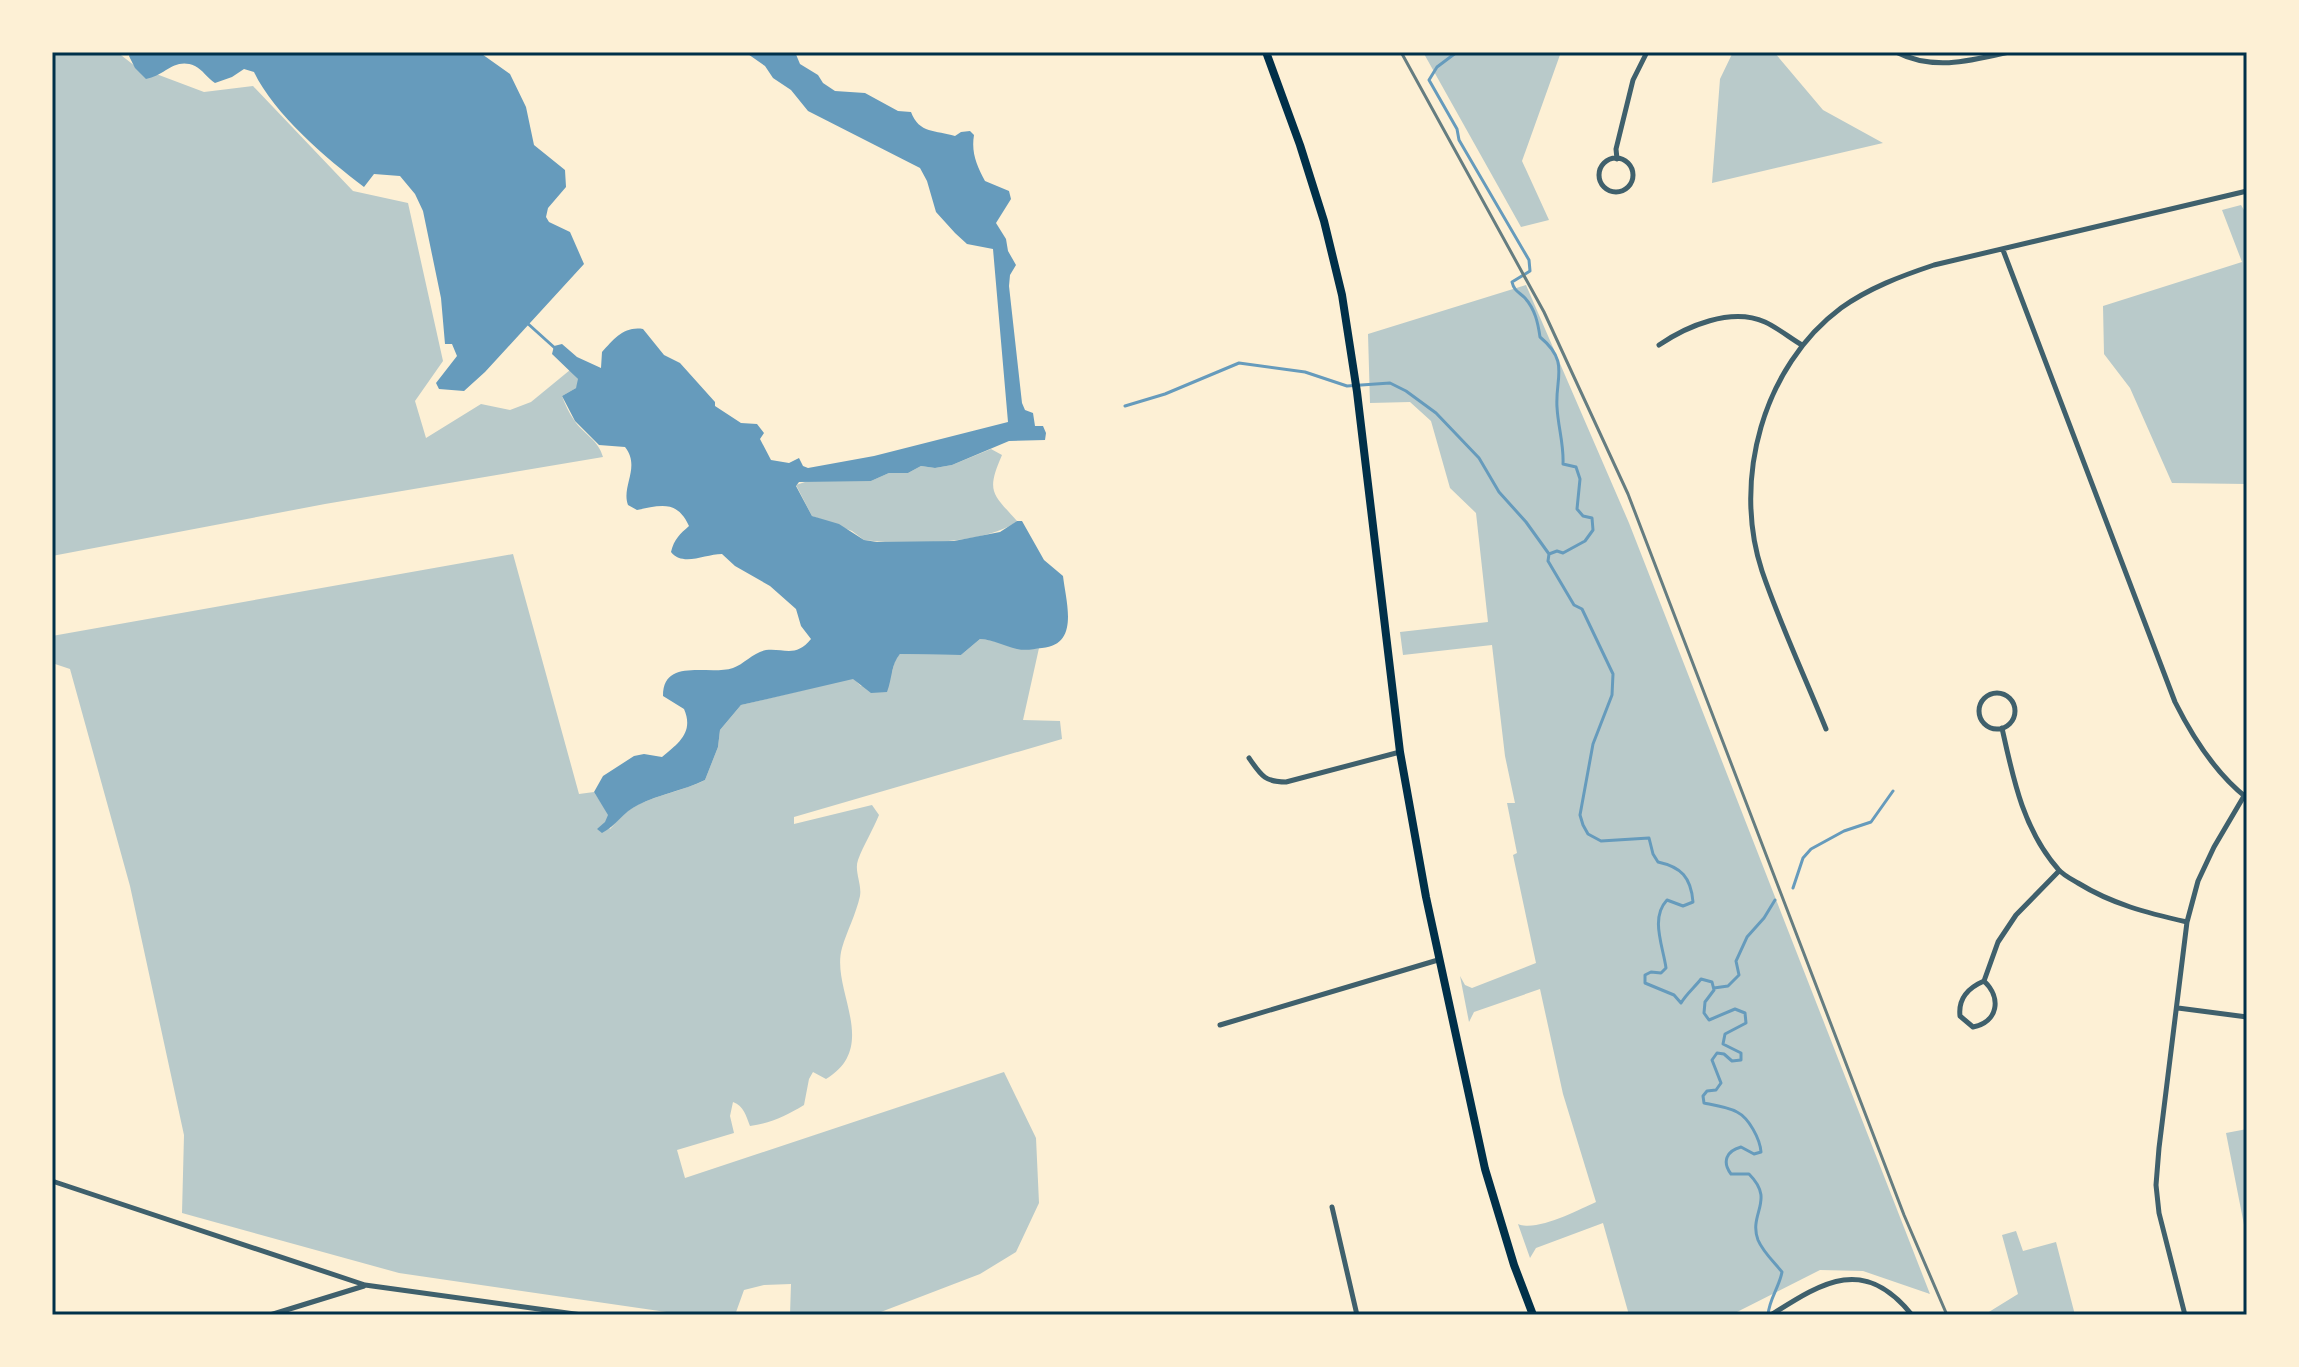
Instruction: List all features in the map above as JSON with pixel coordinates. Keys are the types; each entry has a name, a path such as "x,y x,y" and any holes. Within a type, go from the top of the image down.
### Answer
{"main road":[{"path":"1266,52 1300,145 1342,295 1357,392 1400,752 1438,960 1485,1169 1531,1315"}],"street":[{"path":"1617,159 1616,149 1633,80 1647,52"},
{"path":"1896,52 1911,60 1938,64 1965,62 2009,52"},
{"path":"1617,159 1629,164 1633,174 1630,185 1616,192 1602,184 1600,174 1604,164 1617,159"},
{"path":"1826,729 1762,569 1751,501 1753,466 1761,427 1771,397 1802,345 1839,309 1894,279 1934,265 2247,191"},
{"path":"2003,250 2175,702 2192,735 2246,797 2203,869 2187,922 2156,1185 2159,1213 2185,1315"},
{"path":"1659,345 1682,330 1707,321 1746,317 1763,321 1802,345"},
{"path":"1993,694 2004,695 2014,705 2013,719 2002,728 1989,727 1980,716 1982,703 1993,694"},
{"path":"2002,728 2016,791 2027,819 2059,871 2095,893 2131,909 2187,922"},
{"path":"1249,758 1260,774 1272,782 1286,782 1400,752"},
{"path":"1984,981 1993,989 1995,1011 1989,1020 1973,1027 1960,1016 1959,1006 1965,992 1984,981 1998,942 2016,915 2059,871"},
{"path":"1220,1025 1438,960"},
{"path":"2178,1008 2247,1017"},
{"path":"52,1181 365,1285 582,1315"},
{"path":"1332,1207 1357,1315"},
{"path":"1773,1314 1818,1285 1849,1279 1864,1281 1889,1292 1912,1315"},
{"path":"270,1315 365,1285"}],"shaded area":[{"path":"52,52 117,52 135,66 204,92 253,86 353,191 408,203 443,361 415,401 426,438 481,404 510,410 531,402 570,370 579,383 562,396 572,417 598,446 603,457 325,504 52,556"},
{"path":"1423,52 1561,52 1522,161 1549,220 1521,227"},
{"path":"1733,52 1774,52 1823,110 1883,143 1712,183 1720,79"},
{"path":"2241,205 2247,215 2247,484 2172,483 2130,388 2104,354 2103,306 2242,262 2222,210"},
{"path":"1526,285 1629,523 1930,1294 1863,1271 1820,1270 1731,1315 1629,1315 1603,1223 1536,1248 1530,1258 1518,1224 1546,1223 1596,1202 1563,1094 1540,989 1474,1012 1469,1022 1460,976 1465,985 1472,988 1536,963 1513,855 1517,853 1507,803 1515,803 1505,756 1492,645 1403,655 1400,632 1488,622 1476,513 1450,488 1431,421 1410,402 1370,403 1368,334"},
{"path":"991,449 1002,455 994,477 994,491 1017,521 986,535 965,539 921,543 864,540 852,531 812,516 796,485 808,481 871,481 889,473 908,473 921,466 935,468 952,465"},
{"path":"513,554 579,794 594,792 609,815 606,822 610,829 636,806 705,780 718,747 720,730 741,705 853,678 861,686 892,672 900,654 961,655 980,639 1039,648 1023,720 1060,721 1062,739 794,817 794,824 872,805 879,815 858,860 860,896 842,948 840,964 850,1016 850,1050 842,1066 826,1079 813,1072 804,1105 785,1116 750,1126 742,1109 733,1102 730,1116 734,1133 677,1150 685,1178 1004,1072 1036,1138 1039,1203 1016,1252 980,1274 873,1315 790,1315 791,1284 764,1285 744,1290 735,1315 687,1315 399,1273 182,1213 184,1135 130,886 70,669 52,663 52,636"},
{"path":"2247,1129 2247,1240 2226,1133"},
{"path":"2016,1231 2023,1251 2056,1242 2075,1315 1984,1315 2018,1294 2002,1235"}],"water":[{"path":"131,52 479,52 510,74 526,107 534,145 565,170 566,187 548,208 546,217 549,222 570,232 584,264 464,391 439,389 436,383 457,356 452,344 445,344 441,298 423,211 415,194 400,176 374,174 364,187 288,119 274,104 254,72 244,69 215,83 195,66 181,64 146,79 135,68 129,56"},
{"path":"745,52 795,52 800,64 835,91 865,93 898,111 911,112 923,128 929,130 955,136 970,131 974,135 975,159 985,181 1009,191 1011,199 996,223 1016,265 1010,275 1009,286 1022,403 1025,410 1033,413 1035,426 1043,426 1046,433 1045,440 1009,441 952,465 935,468 921,466 908,473 889,473 871,481 799,482 796,486 812,516 839,524 864,540 877,542 954,541 1000,532 1022,521 1044,560 1063,576 1068,621 1062,639 1042,648 1020,650 980,639 961,655 900,654 893,667 887,692 871,693 853,679 741,705 720,730 718,747 705,780 638,805 602,833 597,829 608,815 594,792 603,776 634,756 662,757 686,731 684,709 663,696 665,684 671,676 689,670 733,668 762,651 795,650 811,639 801,626 796,609 770,586 735,566 722,554 682,559 671,552 680,534 689,526 679,512 667,506 637,510 628,505 629,454 625,447 599,445 575,421 562,396 576,388 578,379 552,354 554,346 562,344 577,357 601,368 602,352 615,338 630,330 643,329 664,355 680,363 715,402 715,406 741,423 757,424 764,433 760,439 771,460 789,463 799,458 808,468 874,456 1008,422 993,249 967,244 936,212 920,168 808,111 791,90"}],"waterway":[{"path":"1457,52 1437,67 1429,80 1457,129 1459,140 1529,260 1530,271 1512,282 1531,307 1540,337 1558,362 1557,407 1563,464 1576,467 1580,479 1577,509 1583,516 1592,518 1593,530 1585,541 1563,553 1557,551 1549,554 1548,561 1574,605 1582,609 1613,674 1612,695 1593,744 1580,815 1588,834 1601,841 1649,838 1658,862 1679,870 1690,886 1693,902 1683,906 1667,900 1662,907 1658,924 1666,968 1661,973 1645,975 1645,983 1674,995 1681,1003 1701,979 1712,982 1714,990 1705,1002 1704,1013 1709,1020 1735,1009 1745,1013 1746,1023 1725,1034 1723,1044 1741,1053 1741,1060 1732,1061 1724,1054 1717,1053 1712,1060 1721,1083 1716,1090 1707,1091 1703,1096 1704,1103 1741,1115 1759,1141 1761,1152 1754,1154 1741,1147 1732,1151 1726,1161 1731,1174 1749,1174 1757,1183 1761,1200 1756,1222 1758,1240 1782,1272 1768,1315"},
{"path":"526,322 556,349"},
{"path":"1125,406 1165,394 1239,363 1305,372 1347,386 1390,383 1436,413 1479,458 1499,492 1549,554"},
{"path":"1793,888 1803,858 1811,849 1844,831 1871,822 1893,791"},
{"path":"1714,988 1728,986 1739,975 1736,961 1747,937 1775,900"}],"railway":[{"path":"1401,52 1544,312 1628,494 1904,1215 1947,1315"}]}
